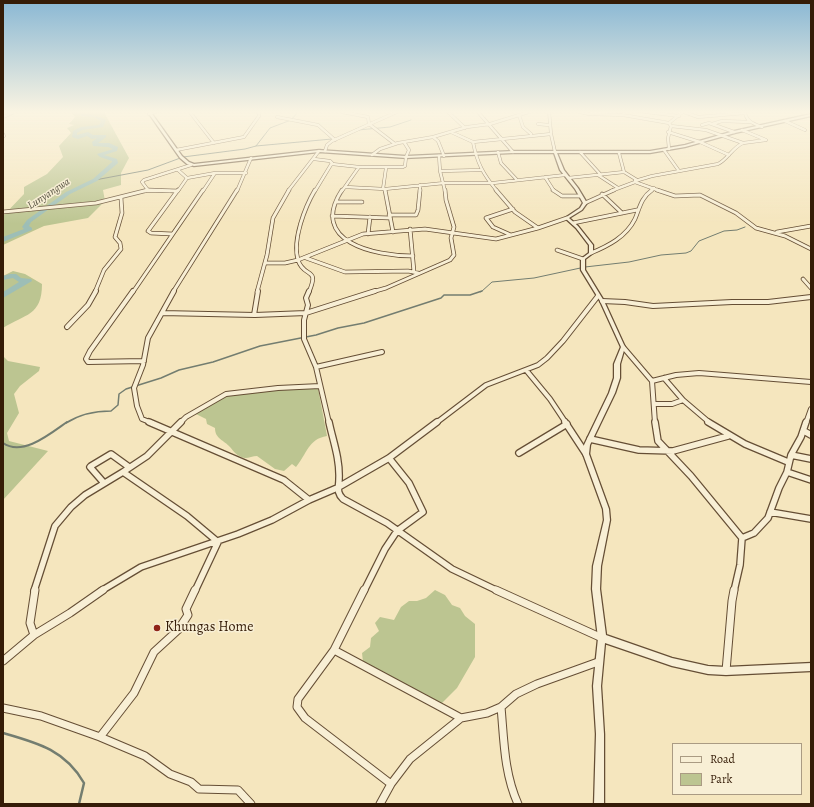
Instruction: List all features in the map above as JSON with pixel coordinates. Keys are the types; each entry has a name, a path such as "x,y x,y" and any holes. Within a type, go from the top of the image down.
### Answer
{"street":[{"path":"183,149 176,150 186,163 191,165"},
{"path":"372,155 381,149"},
{"path":"314,159 330,161 332,164 359,167 386,168 405,166 407,149"},
{"path":"441,149 444,156"},
{"path":"473,149 481,170 490,183 513,209 538,228"},
{"path":"510,149 513,152"},
{"path":"554,149 565,175 577,189 585,203"},
{"path":"148,190 142,182 144,180 191,165 319,151 406,157 498,152 644,153 669,149"},
{"path":"715,149 729,155"},
{"path":"265,263 285,263 306,258 346,240 368,234 410,229 452,232 491,239 513,235 566,218 581,210 585,203 602,194 636,181 718,164 724,161 733,149"},
{"path":"664,150 679,171"},
{"path":"254,315 255,301 276,212 292,184 319,151"},
{"path":"498,152 501,163 517,180"},
{"path":"580,152 600,175 618,188"},
{"path":"619,153 624,172 636,181 675,196 700,195 736,213 756,228 792,239 811,249"},
{"path":"162,313 254,315 306,313 386,288 416,273 453,258 454,255 451,238 454,227 446,200 444,183 440,171 439,156"},
{"path":"251,158 246,173 154,325 148,338 144,361 134,387 140,417 228,458 284,480 309,500"},
{"path":"332,164 316,188 303,214 297,248 298,260 302,268 314,276 314,280 306,298 308,305 304,338 316,367 338,460 339,480 337,488 343,499 387,523 452,569 602,638 672,662 708,670 726,671 811,667"},
{"path":"359,167 336,202 332,216 338,230 346,240 364,249 384,255 413,256"},
{"path":"386,168 384,189 393,232"},
{"path":"178,170 187,178"},
{"path":"440,171 481,170"},
{"path":"568,178 624,172"},
{"path":"172,234 151,233 148,231 187,178 215,173 246,173"},
{"path":"144,361 88,362 86,359 90,351 134,292 172,234 194,205 215,173"},
{"path":"345,187 384,189 444,183 490,183 565,175"},
{"path":"545,177 551,189 558,196 580,196"},
{"path":"332,216 370,218 416,215 418,210 420,185"},
{"path":"557,250 583,258 610,244 622,236 634,221 637,210 645,195 654,188"},
{"path":"3,212 96,203 121,198 148,190 176,191"},
{"path":"602,194 622,213"},
{"path":"67,328 88,305 94,296 104,270 121,249 120,243 115,237 121,222 123,202 121,198"},
{"path":"336,202 362,202"},
{"path":"513,209 487,217 486,219 494,228 513,235"},
{"path":"573,223 637,210"},
{"path":"368,234 370,218"},
{"path":"566,218 573,223 590,243 591,253"},
{"path":"774,233 811,226"},
{"path":"410,229 416,273"},
{"path":"306,258 345,272 416,273"},
{"path":"583,258 582,269 602,301 623,346 652,381 656,434 658,441 691,476 742,538 740,565 732,601 726,671"},
{"path":"803,279 811,288"},
{"path":"3,661 34,635 70,613 116,581 141,567 218,542 272,520 309,500 337,488 389,458 486,385 538,366 555,351 576,321 598,296"},
{"path":"602,301 625,302 653,306 732,302 768,302 811,297"},
{"path":"586,454 590,438 612,393 617,378 617,364 623,346"},
{"path":"316,367 382,352"},
{"path":"526,370 550,399 586,454 607,516 606,530 597,566 596,588 602,638 598,662 597,686 600,734 599,804"},
{"path":"652,381 684,374 699,373 811,382"},
{"path":"664,378 697,415 728,436 788,462"},
{"path":"34,635 30,623 35,587 55,526 71,507 104,483 147,456 159,446 186,417 228,394 278,388 320,386"},
{"path":"654,404 672,404 683,400"},
{"path":"742,538 756,531 768,518 779,488 787,472 788,462 804,431 811,409"},
{"path":"519,453 566,424"},
{"path":"804,431 811,435"},
{"path":"590,438 639,450 668,451 692,447 728,436"},
{"path":"104,483 90,468 110,454 129,468"},
{"path":"791,455 811,459"},
{"path":"389,458 402,472 411,487 422,512 397,531 385,549 369,578 334,650 298,699 296,709 317,728 391,784"},
{"path":"123,472 187,516 218,542"},
{"path":"787,472 811,480"},
{"path":"770,512 811,519"},
{"path":"100,737 134,694 144,676 148,662 156,650 185,622 188,616 186,609 218,542"},
{"path":"334,650 461,718"},
{"path":"380,804 391,784 416,752 450,728 461,718 487,713 501,707 516,694 538,684 598,662"},
{"path":"501,707 507,772 513,795 518,804"},
{"path":"3,708 41,716 100,737 145,756 170,774 191,782 199,789 238,790 251,804"}],"green space":[{"path":"60,149 124,149 129,158 121,173 121,185 103,190 105,201 88,218 44,226 3,245 3,216 24,194 24,187 47,174 63,157"},
{"path":"13,271 25,274 42,284 41,295 39,302 31,313 3,328 3,276"},
{"path":"3,356 8,361 40,367 39,371 20,386 14,394 19,413 7,433 9,441 48,451 3,500"},
{"path":"318,388 327,436 316,440 308,448 296,467 292,464 284,471 275,469 257,456 245,458 238,455 216,435 215,428 207,424 206,419 194,413 226,395 258,390"},
{"path":"435,590 445,595 452,605 460,608 465,616 475,624 475,657 457,688 441,704 363,662 362,653 370,647 371,638 379,631 375,623 380,617 394,620 401,607 409,601 417,601 426,598"}],"waterway":[{"name":"Lunyangwa","path":"3,240 30,229 25,227 29,221 68,193 95,180 115,163 115,160 100,154 116,149"},
{"path":"95,180 148,170 183,157 246,149"},
{"path":"481,292 492,282 534,278 585,267 629,262 661,255 686,253 691,251 699,241 724,231 737,230 745,227"},
{"name":"Lunyangwa","path":"3,278 14,276 19,280 28,281 12,289 3,296"},
{"path":"66,423 87,414 111,411 118,405 119,394 126,389 161,378 179,370 213,362 260,346 316,335 338,328 364,323 441,298 444,295 470,295 482,291"},
{"path":"3,443 11,447 28,445 45,437 67,422"},
{"path":"3,733 28,740 50,749 68,763 84,783 79,804"}],"place":[{"name":"Khungas Home","path":"157,628"}]}
